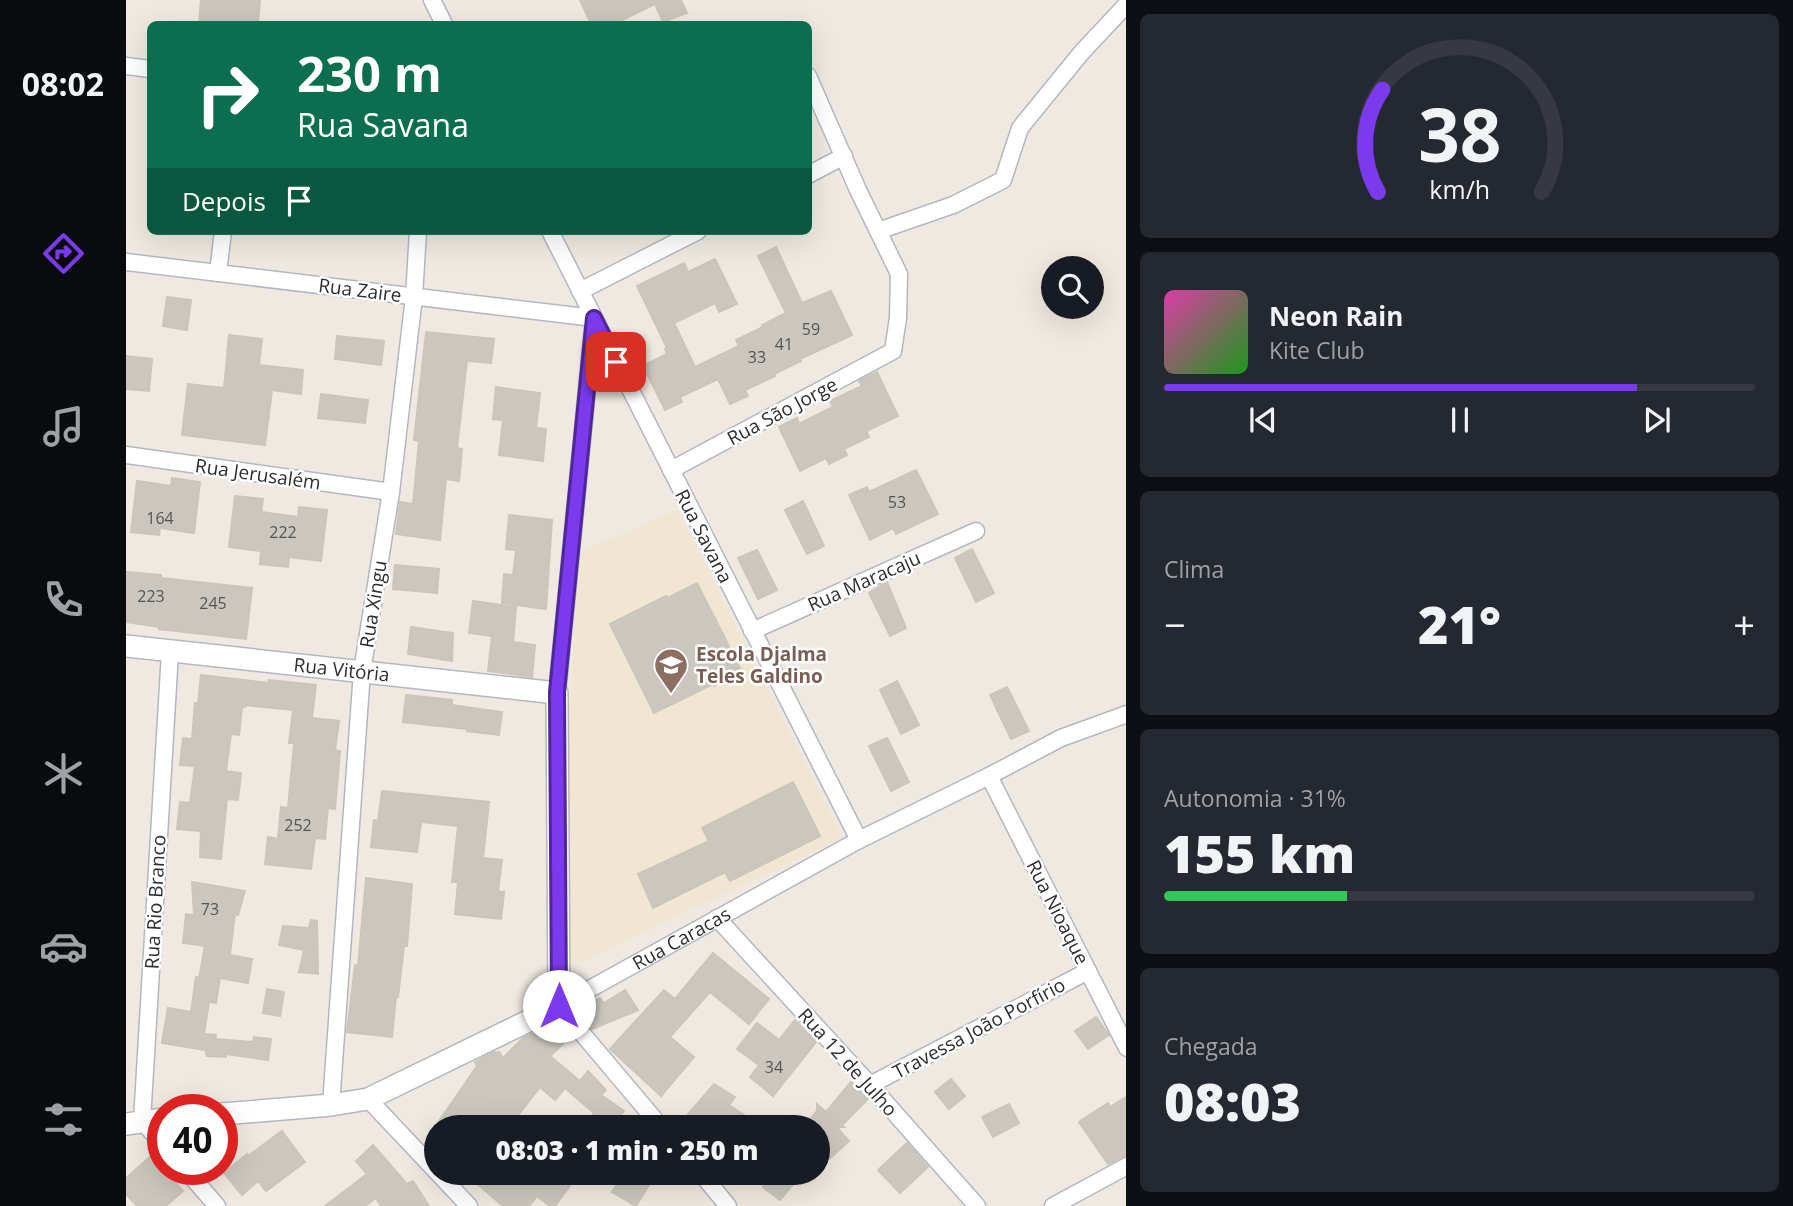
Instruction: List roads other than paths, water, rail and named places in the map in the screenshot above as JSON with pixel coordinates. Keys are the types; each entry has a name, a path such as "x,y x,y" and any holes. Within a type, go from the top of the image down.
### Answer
{"street":[{"path":"432,0 442,21"},
{"path":"812,85 878,231 953,205 1003,180 1020,128 1082,52 1126,4"},
{"path":"126,66 147,69"},
{"path":"812,173 844,156"},
{"name":"Rua São Jorge","path":"671,470 893,351 898,318 899,274 878,231"},
{"path":"218,273 223,235"},
{"name":"Rua Xingu","path":"331,1105 362,671 391,492 414,297 418,235"},
{"name":"Rua Savana","path":"552,235 859,840"},
{"path":"580,291 690,235"},
{"name":"Rua Zaire","path":"126,262 594,318"},
{"path":"594,318 557,692 559,1006 651,1115"},
{"name":"Rua Jerusalém","path":"126,456 391,492"},
{"name":"Rua Maracaju","path":"752,631 976,531"},
{"name":"Rua Vitória","path":"126,646 557,692"},
{"name":"Rua Rio Branco","path":"144,1121 170,652"},
{"name":"Rua Caracas","path":"238,1113 368,1100 559,1006 859,840 1061,738 1126,714"},
{"name":"Rua Nioaque","path":"989,776 1126,1048"},
{"name":"Rua 12 de Julho","path":"717,919 977,1206"},
{"name":"Travessa João Porfírio","path":"870,1085 1088,971"},
{"path":"368,1100 424,1159"},
{"path":"1053,1206 1126,1166"},
{"path":"199,1185 217,1206"},
{"path":"449,1185 469,1206"},
{"path":"711,1185 728,1206"}],"place":[{"name":"Escola Djalma Teles Galdino","path":"671,695"}]}
